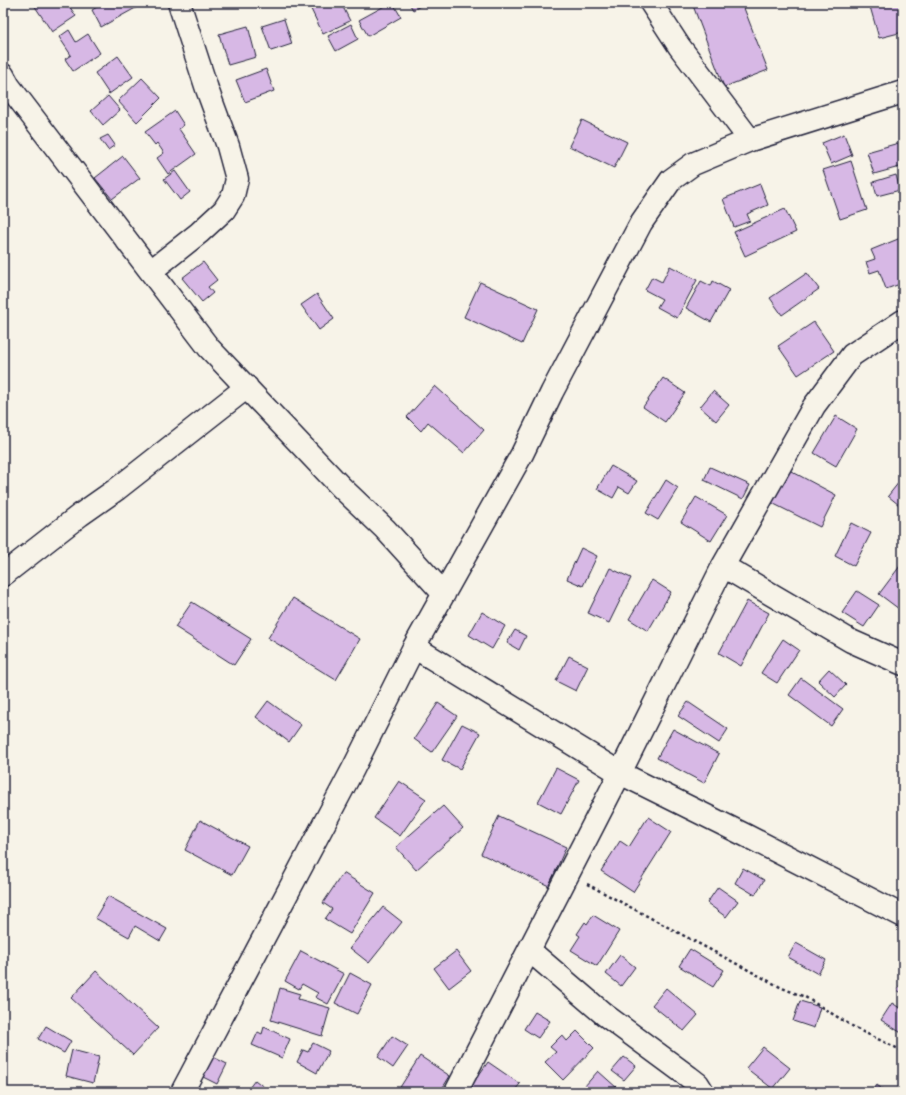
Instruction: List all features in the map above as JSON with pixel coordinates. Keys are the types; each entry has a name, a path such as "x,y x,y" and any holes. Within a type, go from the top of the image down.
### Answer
{"street":[{"path":"151,271 199,233 224,210 233,196 237,179 228,146 207,89 179,3"},
{"path":"651,3 679,46 750,140"},
{"path":"3,75 9,86 209,348 342,487 385,529 444,594"},
{"path":"182,1092 353,769 414,647 522,454 552,392 641,223 671,180 692,164 750,140 903,92"},
{"path":"456,1092 620,773 723,566 819,400 852,355 903,321"},
{"path":"3,575 80,515 117,489 247,387"},
{"path":"723,566 851,641 901,659"},
{"path":"414,647 620,773 903,916"},
{"path":"529,950 600,1011 689,1076 698,1084 703,1092"}],"path":[{"path":"568,873 782,988 805,997 857,1029 903,1051"}],"building":[{"path":"38,3 67,3 76,16 52,32 34,5"},
{"path":"104,3 140,3 141,5 101,27 92,10"},
{"path":"308,3 341,3 350,21 323,34"},
{"path":"390,3 393,3 401,17 368,36 359,20"},
{"path":"409,3 426,3 413,10"},
{"path":"692,3 742,3 768,70 724,87"},
{"path":"869,3 903,3 903,32 879,38"},
{"path":"284,19 292,44 271,51 262,26"},
{"path":"351,24 358,39 336,51 328,36"},
{"path":"248,26 256,57 228,65 219,34"},
{"path":"69,30 76,42 88,34 100,53 73,71 65,59 71,55 59,37"},
{"path":"118,56 133,77 109,94 95,73"},
{"path":"266,69 274,91 245,102 236,80"},
{"path":"142,78 161,98 137,122 118,101"},
{"path":"108,96 120,110 103,125 91,111"},
{"path":"175,111 184,125 179,129 196,154 168,174 157,158 164,153 157,143 155,145 145,132"},
{"path":"582,120 627,142 614,168 569,146"},
{"path":"844,134 852,155 831,164 822,143"},
{"path":"108,135 115,145 108,150 100,139"},
{"path":"902,142 903,166 874,174 867,152"},
{"path":"123,156 140,178 112,199 95,178"},
{"path":"851,161 867,210 840,219 823,170"},
{"path":"175,171 190,192 180,200 164,179"},
{"path":"896,175 900,190 877,196 873,182"},
{"path":"760,184 768,205 747,214 750,221 734,227 723,199"},
{"path":"785,209 796,232 745,256 734,232"},
{"path":"903,237 903,283 886,289 879,270 870,273 866,262 875,259 871,250"},
{"path":"203,262 217,280 208,287 213,293 202,302 182,278"},
{"path":"670,266 697,280 677,318 657,307 662,299 645,290 652,277 662,282"},
{"path":"807,273 819,289 782,315 770,298"},
{"path":"701,281 711,286 713,281 729,290 711,322 686,308"},
{"path":"480,282 538,309 522,344 464,317"},
{"path":"317,294 334,319 319,330 301,305"},
{"path":"814,322 834,351 798,375 778,346"},
{"path":"663,378 685,393 665,422 643,407"},
{"path":"435,386 484,430 464,453 428,422 421,431 407,417"},
{"path":"713,391 729,405 716,421 700,407"},
{"path":"836,416 857,429 836,466 814,453"},
{"path":"611,466 637,481 629,493 619,487 613,498 597,489"},
{"path":"710,467 750,485 743,499 704,480"},
{"path":"789,470 836,495 820,527 772,503"},
{"path":"903,477 903,500 899,505 888,496"},
{"path":"666,480 678,488 658,520 646,513"},
{"path":"696,497 727,515 711,541 681,522"},
{"path":"851,523 871,533 854,566 835,556"},
{"path":"581,548 597,556 583,586 567,579"},
{"path":"903,562 903,612 879,594"},
{"path":"610,568 631,578 609,623 588,613"},
{"path":"652,580 671,592 648,631 629,619"},
{"path":"857,591 879,605 864,627 842,613"},
{"path":"293,598 360,639 336,680 268,638"},
{"path":"747,601 769,613 741,666 719,653"},
{"path":"192,602 251,639 234,665 175,627"},
{"path":"482,612 505,626 492,649 469,635"},
{"path":"515,630 526,636 519,650 507,643"},
{"path":"783,639 799,650 777,683 761,673"},
{"path":"569,656 588,666 576,691 556,681"},
{"path":"829,669 846,685 835,697 818,681"},
{"path":"801,678 843,709 831,726 789,695"},
{"path":"268,701 301,725 289,742 256,717"},
{"path":"688,702 728,729 719,743 678,716"},
{"path":"438,703 457,716 432,752 414,739"},
{"path":"462,724 480,733 460,769 442,760"},
{"path":"673,729 719,754 704,783 657,758"},
{"path":"556,768 579,780 561,814 538,802"},
{"path":"399,781 426,799 400,836 374,818"},
{"path":"443,806 463,828 416,870 396,847"},
{"path":"499,816 566,847 549,886 481,854"},
{"path":"648,817 671,832 633,892 601,871 620,841 629,847"},
{"path":"200,820 248,846 232,875 185,850"},
{"path":"743,868 764,880 755,895 735,883"},
{"path":"343,873 375,893 350,934 325,919 332,909 323,903"},
{"path":"718,887 738,901 726,917 707,903"},
{"path":"108,896 167,929 160,941 135,926 129,937 95,918"},
{"path":"383,907 402,922 369,963 350,948"},
{"path":"593,915 619,931 597,966 571,950 580,936 577,934 585,922 587,924"},
{"path":"796,943 826,960 818,974 788,957"},
{"path":"690,949 724,970 713,987 679,966"},
{"path":"301,951 344,974 328,1004 315,997 318,993 302,984 299,989 285,981"},
{"path":"456,951 471,971 449,988 434,968"},
{"path":"620,955 635,967 621,986 606,974"},
{"path":"96,971 158,1028 133,1055 71,998"},
{"path":"350,973 372,985 357,1014 335,1003"},
{"path":"903,981 903,994 897,990"},
{"path":"280,988 300,994 298,999 330,1008 322,1036 271,1020"},
{"path":"666,988 698,1015 684,1031 652,1005"},
{"path":"800,1001 820,1007 814,1028 793,1021"},
{"path":"892,1003 903,1010 903,1034 881,1020"},
{"path":"535,1012 550,1021 538,1038 524,1029"},
{"path":"46,1026 71,1041 64,1053 38,1039"},
{"path":"264,1027 290,1039 282,1058 252,1045 258,1032 262,1034"},
{"path":"577,1031 594,1048 563,1080 545,1062 556,1052 550,1047 562,1035 567,1041"},
{"path":"392,1036 408,1046 393,1068 378,1057"},
{"path":"313,1043 329,1051 317,1073 297,1062 303,1050 308,1052"},
{"path":"763,1047 790,1068 773,1089 746,1068"},
{"path":"72,1050 99,1057 93,1083 66,1076"},
{"path":"201,1051 227,1064 217,1084 191,1071"},
{"path":"420,1056 450,1076 440,1092 397,1092"},
{"path":"624,1057 636,1066 624,1080 612,1071"},
{"path":"488,1062 520,1084 515,1090 518,1092 467,1092"},
{"path":"598,1071 617,1088 613,1092 589,1092 584,1087"},
{"path":"255,1080 270,1092 246,1092"},
{"path":"877,1085 886,1092 871,1092"},
{"path":"808,1086 812,1092 799,1092"}]}
